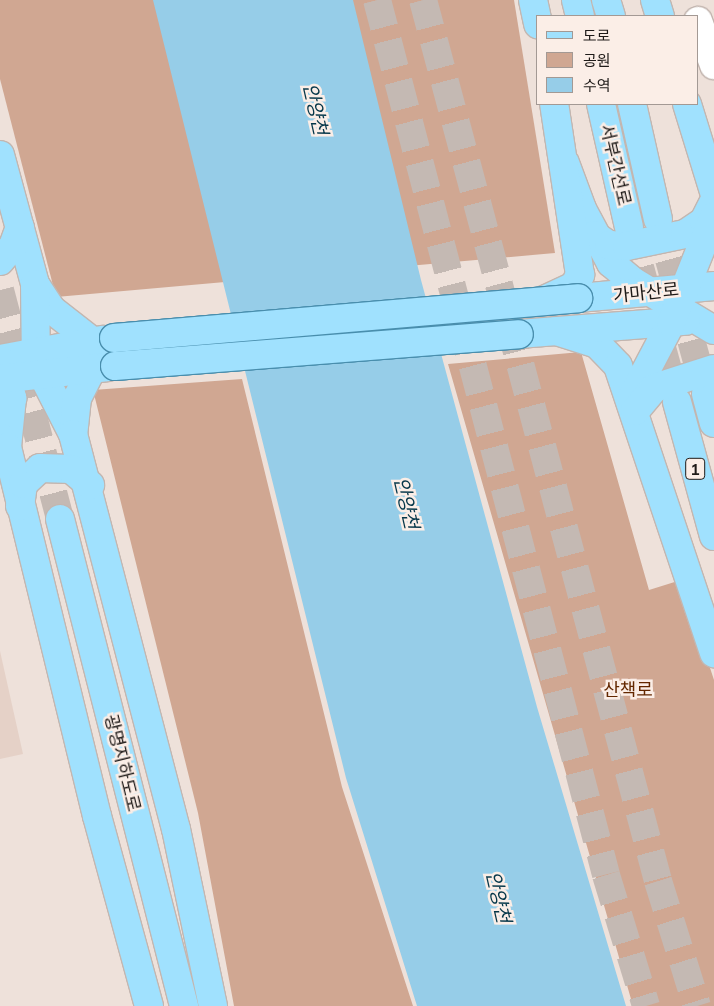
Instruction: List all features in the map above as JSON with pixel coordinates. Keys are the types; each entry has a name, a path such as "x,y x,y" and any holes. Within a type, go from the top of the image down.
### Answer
{"main road":[{"path":"533,0 536,15"},
{"path":"576,0 580,15"},
{"path":"606,0 610,15"},
{"path":"655,0 660,15"},
{"path":"554,105 566,163 579,286"},
{"name":"서부간선로","path":"601,105 630,227"},
{"name":"서부간선로","path":"632,105 658,219"},
{"path":"687,105 714,192"},
{"path":"0,156 35,284 38,362 73,434 90,485 176,828 213,1006"},
{"path":"566,163 594,235 611,263 687,311"},
{"path":"594,235 609,245 627,246 685,234 704,220 714,202"},
{"path":"633,404 687,311 714,216"},
{"path":"0,261 20,227"},
{"path":"35,284 50,309 104,353"},
{"name":"가마산로","path":"104,353 538,302 579,286 687,311"},
{"name":"가마산로","path":"104,353 574,333 687,311 714,286"},
{"path":"574,333 612,356 633,404 714,653"},
{"path":"104,353 2,369 12,398 4,442 149,1006"},
{"path":"73,434 77,398 104,353"},
{"path":"633,404 654,388 710,382 714,423"},
{"name":"1","path":"677,402 714,536"},
{"path":"20,507 23,484 40,468 71,469 90,485"},
{"name":"광명지하도로","path":"60,519 184,1006"}],"street":[{"path":"690,0 696,15"},
{"path":"699,24 714,65"}],"shaded area":[{"path":"0,651 23,754 0,759"}],"green space":[{"path":"0,0 514,0 555,253 56,297 0,79"},
{"name":"산책로","path":"581,352 649,590 681,580 714,680 714,1006 633,1006 448,364"},
{"path":"242,379 342,787 413,1006 234,1006 198,813 93,390"}],"water":[{"name":"안양천","path":"153,0 353,0 421,280 537,707 626,1006 417,1006 346,778"}],"tunnel":[{"path":"377,0 606,875 646,1006"},
{"path":"423,0 658,881 697,1006"},
{"path":"658,219 706,394"},
{"path":"629,227 677,402"},
{"path":"0,290 60,519"}]}
